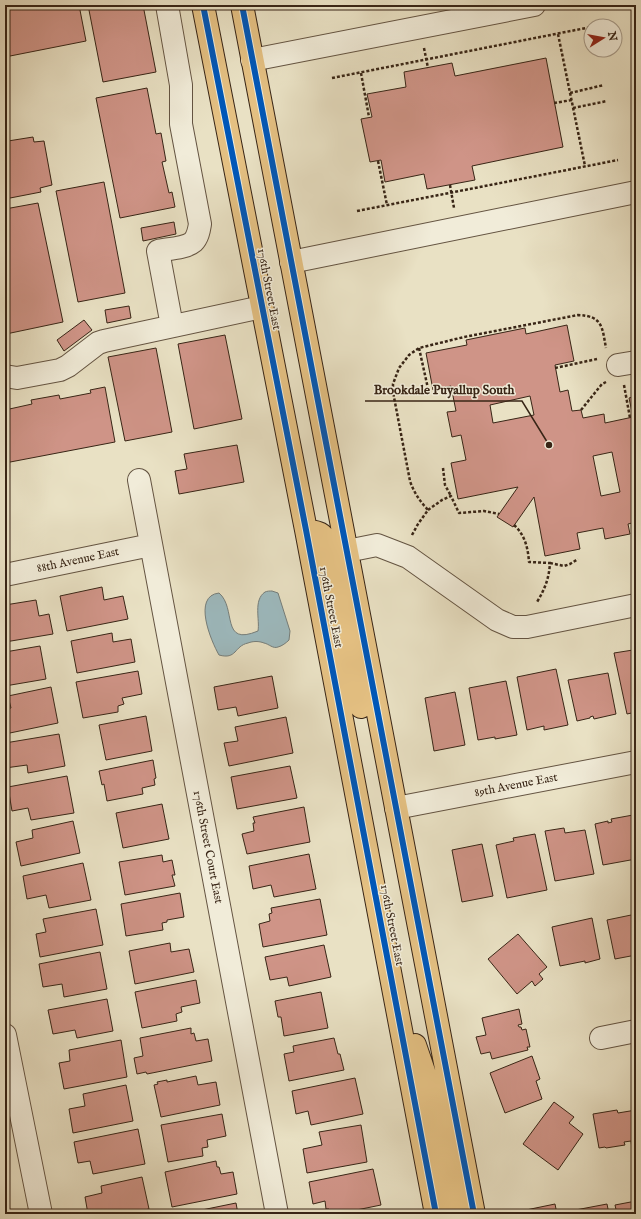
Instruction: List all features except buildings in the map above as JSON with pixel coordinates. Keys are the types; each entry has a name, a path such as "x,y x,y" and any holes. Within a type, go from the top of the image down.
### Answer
{"main road":[{"name":"176th Street East","path":"203,5 306,530 436,1214"},
{"path":"242,5 474,1214"},
{"path":"306,530 319,533 324,536 328,542 365,724 372,749 395,803"},
{"path":"393,987 431,1092 456,1214"}],"street":[{"path":"167,5 181,85 181,124 200,224 199,233 193,242 158,251 172,326"},
{"path":"252,60 534,5"},
{"path":"291,262 636,192"},
{"path":"5,376 18,378 60,370 68,366 98,343 104,341 262,307"},
{"name":"176th Street Court East","path":"139,480 277,1214"},
{"name":"88th Avenue East","path":"5,575 151,545"},
{"path":"347,551 377,545 408,557 497,620 513,627 527,627 636,605"},
{"name":"89th Avenue East","path":"395,803 636,762"},
{"path":"601,1038 636,1031"},
{"path":"5,1035 8,1073 41,1214"}],"path":[{"path":"332,78 583,29"},
{"path":"558,34 585,166"},
{"path":"361,73 369,117"},
{"path":"570,93 604,85"},
{"path":"554,103 572,100"},
{"path":"573,108 607,101"},
{"path":"357,211 618,160"},
{"path":"378,161 388,205"},
{"path":"428,510 413,490 410,481 393,392 393,384 399,368 408,356 419,348 578,315 591,317 600,323 616,366 630,418"},
{"path":"419,348 428,393"},
{"path":"555,368 616,366"},
{"path":"581,410 616,366"},
{"path":"443,468 445,485 459,514 484,511 499,514"},
{"path":"409,540 428,510 442,500 451,496"},
{"path":"514,525 520,531 525,542 528,562 550,563 564,566 578,559"},
{"path":"534,607 546,586 550,563"}],"water":[{"path":"272,591 278,593 290,631 289,640 276,647 260,642 252,642 243,645 229,656 219,655 208,630 205,610 206,602 211,596 219,593 224,600 234,630 238,634 246,635 258,631 259,600 265,592"}],"cycle path":[{"path":"203,5 306,530 436,1214"},
{"path":"242,5 474,1214"}],"place":[{"name":"Brookdale Puyallup South","path":"549,445"}]}
